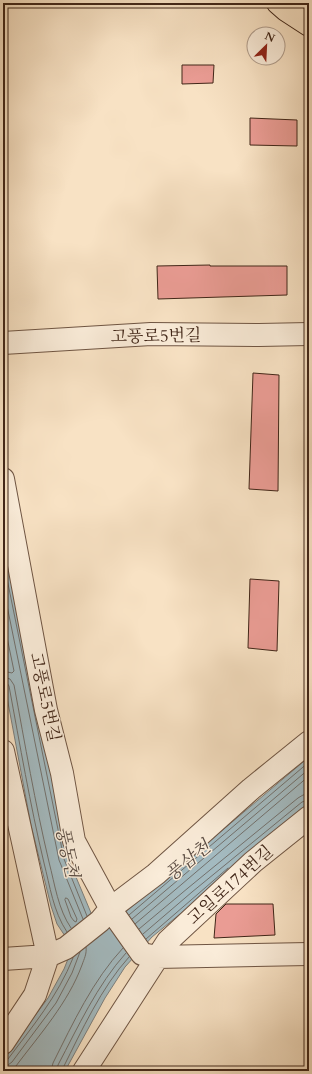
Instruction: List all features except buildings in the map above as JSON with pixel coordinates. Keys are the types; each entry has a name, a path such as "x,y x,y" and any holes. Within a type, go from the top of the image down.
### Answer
{"main road":[{"path":"278,3 309,25"}],"street":[{"name":"고풍로5번길","path":"3,343 152,334 309,334"},
{"name":"고풍로5번길","path":"3,479 46,710 62,773 74,841 108,914 150,956"},
{"path":"3,1043 35,995 57,952 108,914 156,874 251,789 309,742"},
{"path":"3,750 57,952"},
{"name":"고일로174번길","path":"84,1071 150,956 253,862 309,817"},
{"path":"3,959 57,952"},
{"path":"150,956 309,954"}],"water":[{"name":"풍삼천","path":"3,538 68,858 94,920 109,926 309,757 309,808 152,937 125,967 105,998 65,1071 3,1071 3,1059 48,998 64,969 72,949 57,924 51,906 31,825 3,676"}],"water label":[{"name":"풍동천","path":"67,852"}]}
